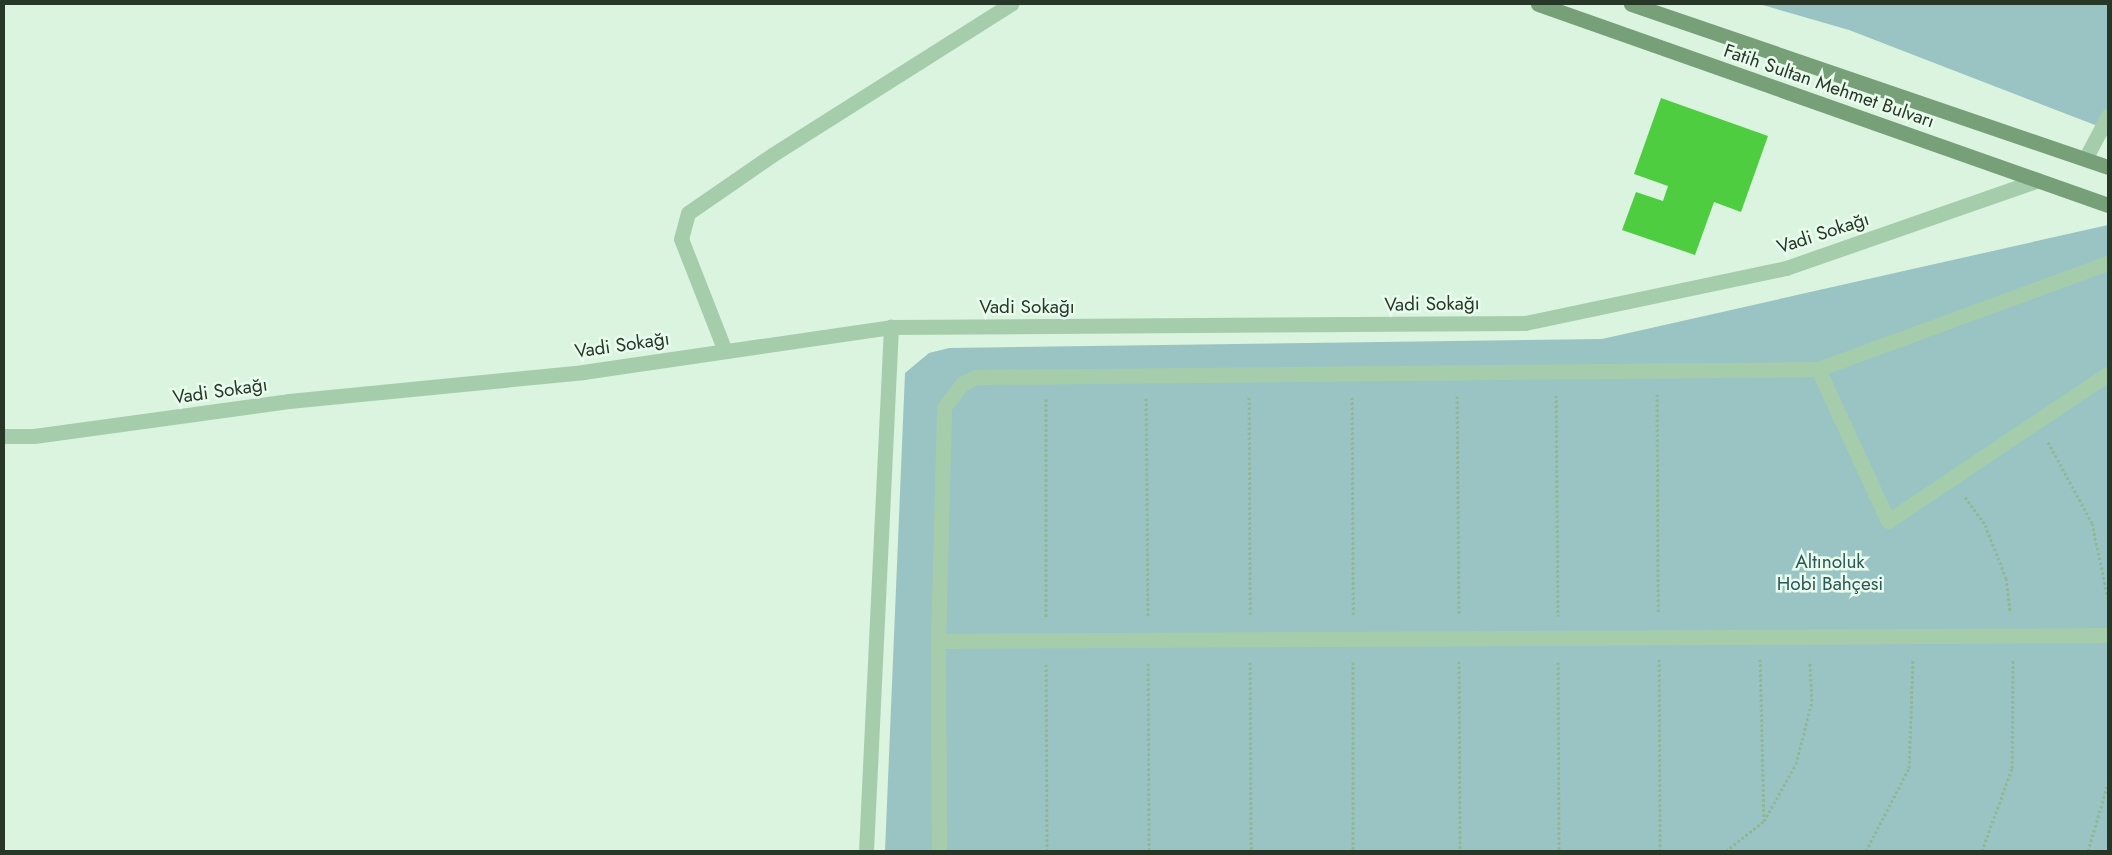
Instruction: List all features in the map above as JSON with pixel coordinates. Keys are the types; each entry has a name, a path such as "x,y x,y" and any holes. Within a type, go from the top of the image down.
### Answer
{"main road":[{"name":"Fatih Sultan Mehmet Bulvarı","path":"1538,4 2108,205"},
{"name":"Fatih Sultan Mehmet Bulvarı","path":"1631,4 2108,167"}],"street":[{"path":"725,351 681,239 688,213 772,156 1011,4"},
{"path":"2085,159 2108,116"},
{"name":"Vadi Sokağı","path":"4,436 34,436 289,401 583,372 891,327 1525,323 1786,268 2038,180"},
{"path":"939,851 938,640 944,407 963,383 976,377 1818,369 2108,263"},
{"path":"866,851 891,327"},
{"path":"1818,369 1888,521 2108,374"},
{"path":"938,640 2108,635"}],"path":[{"path":"1556,371 1559,851"},
{"path":"1657,371 1660,851"},
{"path":"1457,372 1460,851"},
{"path":"1352,373 1353,851"},
{"path":"1248,374 1252,851"},
{"path":"1146,375 1149,851"},
{"path":"1046,376 1047,851"},
{"path":"2037,422 2092,523 2108,598"},
{"path":"1952,478 1985,525 1996,552 2006,578 2013,635 2012,768 1982,851"},
{"path":"1760,636 1764,821"},
{"path":"1726,851 1764,821 1796,764 1812,701 1809,636"},
{"path":"1866,851 1910,768 1913,636"},
{"path":"2088,851 2108,784"}],"green space":[{"path":"1759,4 2108,4 2108,130 1849,30"},
{"name":"Altınoluk Hobi Bahçesi","path":"2108,225 2108,851 885,851 905,373 929,353 949,348 1602,339"}],"building":[{"path":"1661,98 1768,136 1741,212 1714,202 1695,255 1622,230 1636,192 1663,201 1668,186 1634,174"}]}
